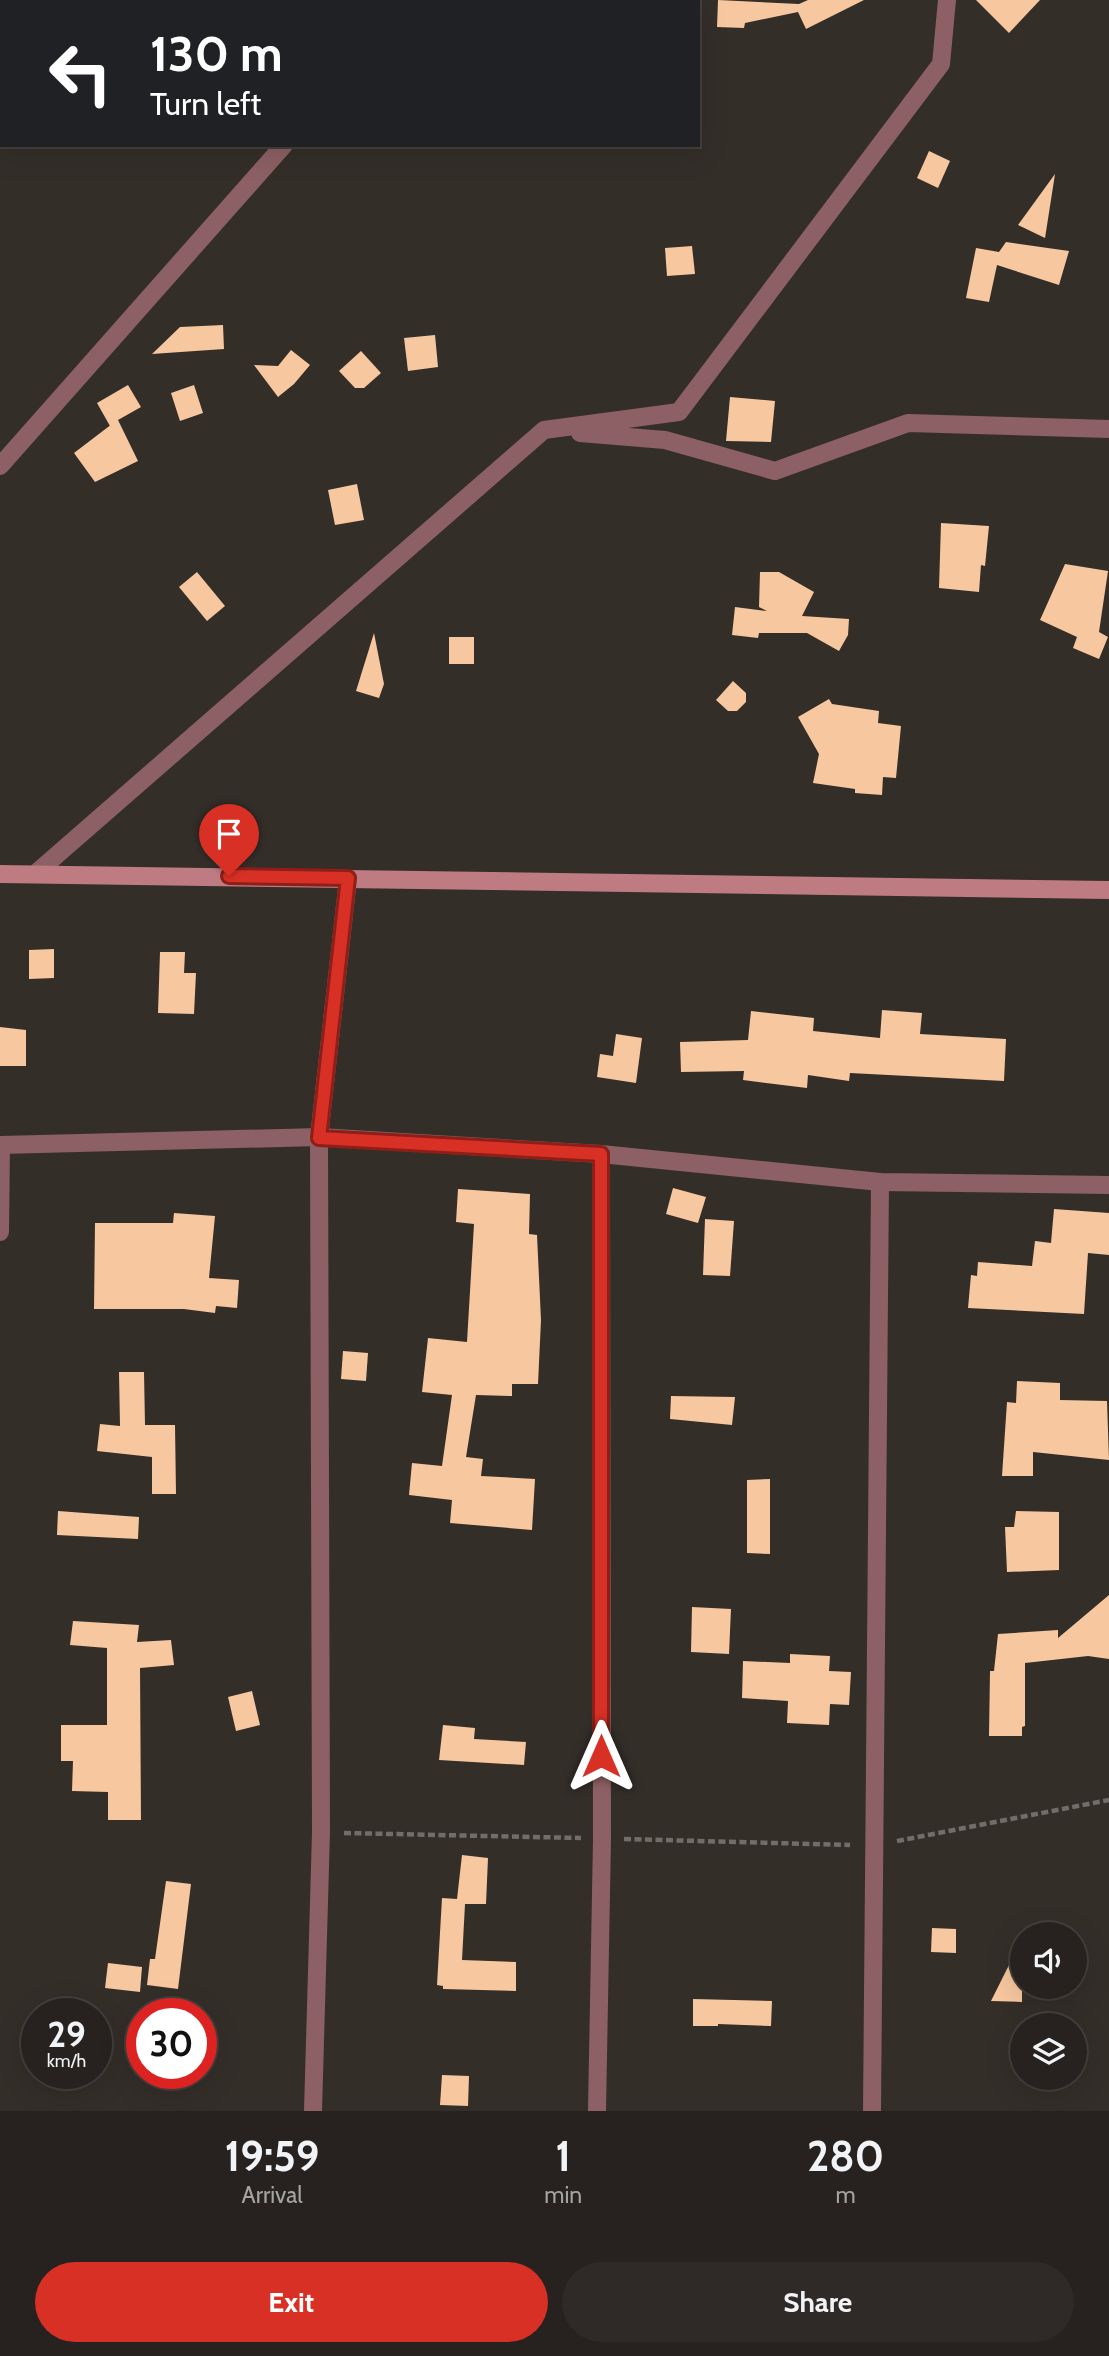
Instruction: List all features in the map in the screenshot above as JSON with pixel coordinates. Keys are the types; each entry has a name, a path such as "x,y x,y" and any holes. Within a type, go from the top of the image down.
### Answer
{"street":[{"path":"35,874 544,430 679,412 941,64 947,0"},
{"path":"0,466 282,147"},
{"path":"544,430 665,440 775,471 908,423 1109,429"},
{"path":"0,874 800,888 1109,890"},
{"path":"313,2111 321,1832 319,1138 348,878"},
{"path":"0,1232 1,1145 319,1138 601,1154 880,1182 1109,1185"},
{"path":"597,2111 602,1839 601,1154"},
{"path":"872,2111 880,1182"}],"path":[{"path":"321,1832 874,1845 1109,1800"}],"building":[{"path":"718,0 799,4 808,0 864,0 806,29 798,12 745,23 744,28 717,27"},
{"path":"976,0 1040,0 1009,33"},
{"path":"929,151 950,161 938,188 917,178"},
{"path":"1055,174 1045,238 1018,225"},
{"path":"1006,242 1069,251 1059,285 997,265 989,302 966,298 976,248 999,252"},
{"path":"692,246 695,274 667,276 665,248"},
{"path":"223,325 224,349 152,354 180,327"},
{"path":"435,335 438,367 408,371 404,338"},
{"path":"291,350 310,365 294,384 278,397 254,365 278,366"},
{"path":"361,351 381,373 364,388 355,388 339,371"},
{"path":"128,385 141,407 118,420 138,461 95,482 74,453 110,426 97,403"},
{"path":"194,385 203,413 180,421 171,393"},
{"path":"730,397 775,401 771,442 726,441"},
{"path":"357,484 364,520 335,525 328,490"},
{"path":"941,523 989,526 979,592 939,588"},
{"path":"1065,564 1108,571 1099,632 1108,637 1099,659 1073,648 1077,637 1040,620"},
{"path":"197,572 225,606 207,621 179,587"},
{"path":"760,572 779,572 814,592 802,616 849,619 848,635 839,651 807,633 759,633 758,638 732,635 735,607 767,611 759,607"},
{"path":"374,633 384,684 379,698 356,691"},
{"path":"449,637 474,637 474,664 449,664"},
{"path":"733,681 746,693 746,702 737,711 728,711 716,700"},
{"path":"829,699 832,704 879,711 878,723 901,726 896,778 883,777 882,795 855,793 855,789 813,783 819,754 798,717"},
{"path":"54,949 54,978 29,979 29,950"},
{"path":"160,952 185,952 184,973 196,973 194,1014 158,1013"},
{"path":"882,1010 922,1013 920,1034 1006,1039 1004,1081 850,1073 849,1081 808,1075 807,1088 743,1080 744,1071 681,1072 680,1042 748,1040 751,1011 814,1018 813,1031 880,1038"},
{"path":"0,1027 26,1030 26,1066 0,1066"},
{"path":"616,1034 642,1038 636,1083 597,1077 600,1054 613,1056"},
{"path":"673,1188 706,1197 698,1223 666,1214"},
{"path":"458,1189 530,1194 529,1234 537,1235 541,1320 538,1384 512,1384 512,1396 476,1395 466,1457 483,1459 481,1476 535,1479 532,1530 450,1523 452,1500 409,1495 412,1463 442,1466 452,1395 422,1392 428,1338 467,1342 474,1224 456,1222"},
{"path":"1054,1209 1109,1213 1109,1255 1088,1253 1084,1314 968,1308 971,1275 977,1276 978,1262 1032,1266 1035,1241 1051,1243"},
{"path":"174,1213 215,1216 209,1278 239,1280 237,1308 216,1306 215,1313 184,1309 94,1309 95,1223 173,1223"},
{"path":"705,1219 734,1221 730,1276 703,1275"},
{"path":"343,1351 368,1353 366,1381 341,1379"},
{"path":"119,1372 144,1372 145,1425 175,1425 176,1494 152,1494 152,1457 97,1451 100,1424 120,1426"},
{"path":"1017,1381 1060,1383 1060,1400 1107,1401 1109,1460 1033,1452 1033,1476 1002,1476 1007,1402 1016,1403"},
{"path":"671,1396 735,1397 732,1425 670,1419"},
{"path":"770,1479 770,1554 747,1553 747,1480"},
{"path":"58,1511 139,1517 138,1539 57,1535"},
{"path":"1016,1511 1059,1512 1059,1570 1007,1572 1005,1527 1014,1527"},
{"path":"1109,1595 1109,1659 1088,1656 1025,1663 1025,1726 1022,1727 1022,1736 989,1736 990,1671 994,1671 998,1634 1058,1630 1058,1638"},
{"path":"692,1607 731,1609 729,1654 691,1652"},
{"path":"73,1621 139,1625 137,1642 171,1640 174,1665 140,1668 141,1820 108,1820 108,1792 72,1791 73,1761 61,1761 61,1725 107,1725 107,1648 70,1645"},
{"path":"790,1654 830,1656 829,1671 851,1672 849,1705 830,1704 829,1725 787,1723 788,1701 742,1698 743,1661 790,1663"},
{"path":"252,1691 260,1725 236,1731 228,1697"},
{"path":"443,1725 475,1728 474,1739 526,1742 524,1765 439,1760"},
{"path":"462,1855 488,1858 486,1904 465,1904 462,1960 516,1962 516,1991 443,1989 443,1986 437,1985 442,1898 457,1899"},
{"path":"166,1881 191,1884 178,1989 147,1985 150,1959 155,1959"},
{"path":"932,1928 956,1929 956,1953 931,1952"},
{"path":"108,1963 142,1967 140,1992 105,1988"},
{"path":"1010,1963 1010,1999 1022,1999 1022,2002 991,2001"},
{"path":"693,1999 772,2001 771,2026 693,2026"},
{"path":"442,2075 469,2076 468,2106 440,2105"}],"route":[{"path":"229,876 348,878 319,1138 601,1154 601,1756"}]}
